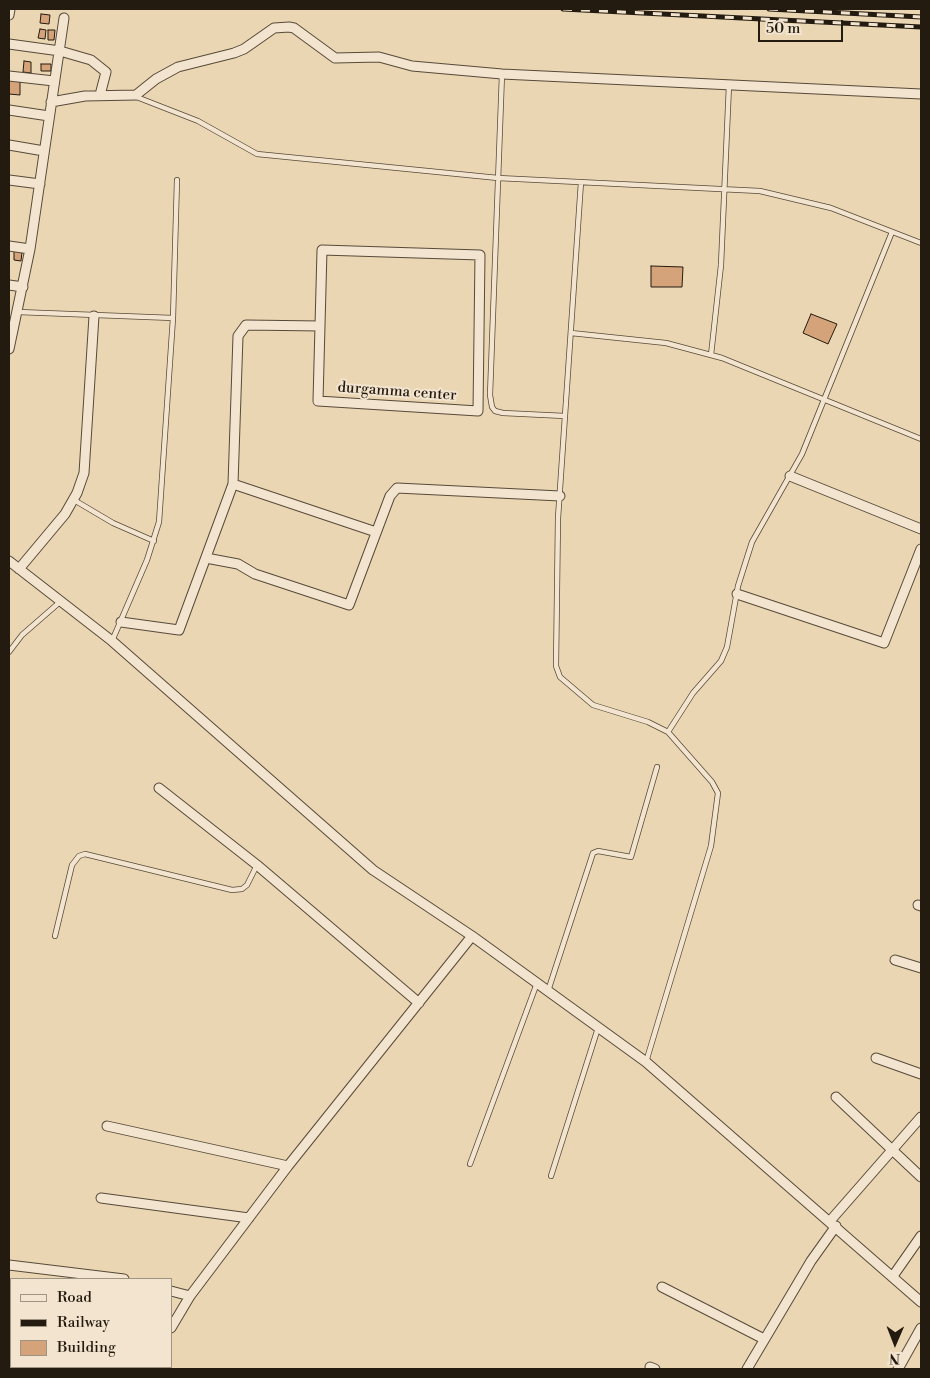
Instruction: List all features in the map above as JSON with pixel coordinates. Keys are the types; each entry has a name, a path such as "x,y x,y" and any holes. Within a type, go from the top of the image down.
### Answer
{"street":[{"path":"9,15 10,9"},
{"path":"9,349 30,249 64,18"},
{"path":"51,102 100,95 132,96 178,66 244,50 274,28 289,27 294,28 334,58 380,57 412,66 502,74 921,94"},
{"path":"9,44 60,50 91,60 106,72 100,95"},
{"path":"9,76 54,81"},
{"path":"9,110 49,116"},
{"path":"9,145 44,151"},
{"path":"9,180 40,184"},
{"path":"9,246 30,249"},
{"name":"durgamma center","path":"322,250 480,255 478,411 318,401 320,326 322,250"},
{"path":"9,285 23,287"},
{"path":"19,569 66,514 74,500 84,473 94,316"},
{"path":"120,622 179,630 234,484 238,336 246,325 320,326"},
{"path":"790,476 921,529"},
{"path":"234,484 376,532"},
{"path":"206,558 238,564 255,574 349,606 390,496 397,488 560,496"},
{"path":"736,594 884,643 921,549"},
{"path":"9,561 112,641 373,870 472,936 646,1062 921,1302"},
{"path":"159,788 257,865 419,1003"},
{"path":"172,1326 190,1296 288,1166 472,936"},
{"path":"894,960 921,968"},
{"path":"876,1058 921,1074"},
{"path":"836,1098 921,1177"},
{"path":"747,1369 833,1224 921,1116"},
{"path":"107,1126 288,1166"},
{"path":"101,1198 249,1218"},
{"path":"893,1276 921,1236"},
{"path":"9,1265 116,1278"},
{"path":"662,1287 764,1339"},
{"path":"172,1291 190,1296"},
{"path":"898,1369 921,1328"}],"lane":[{"path":"502,74 490,395 492,407 495,411 503,413 565,416"},
{"path":"711,355 721,265 729,85"},
{"path":"132,96 198,121 257,154 498,178 760,191 832,208 921,243"},
{"path":"112,641 154,541 159,522 173,318 177,180"},
{"path":"580,182 560,496 556,666 560,677 593,705 648,722 668,732 712,782 718,793 711,846 646,1062"},
{"path":"668,732 693,693 721,661 727,647 736,594 752,542 802,454 892,232"},
{"path":"18,312 173,318"},
{"path":"571,333 666,343 711,355 921,439"},
{"path":"74,500 112,523 154,541"},
{"path":"9,652 22,635 61,601"},
{"path":"548,992 592,853 598,851 631,858 657,767"},
{"path":"55,936 72,865 79,856 85,854 232,890 242,889 248,885 257,865"},
{"path":"470,1164 536,983"},
{"path":"551,1176 598,1028"}],"building":[{"path":"41,14 50,15 49,24 40,23"},
{"path":"40,29 46,30 45,39 38,38"},
{"path":"48,30 55,30 54,40 48,40"},
{"path":"24,61 31,62 31,73 23,72"},
{"path":"41,64 51,64 51,71 41,71"},
{"path":"9,79 20,80 20,95 9,94"},
{"path":"14,251 22,252 21,261 14,260"},
{"path":"651,266 683,267 682,287 651,287"},
{"path":"811,314 837,324 828,344 803,333"}],"railway":[{"path":"563,9 921,27"},
{"path":"769,9 921,17"}]}
